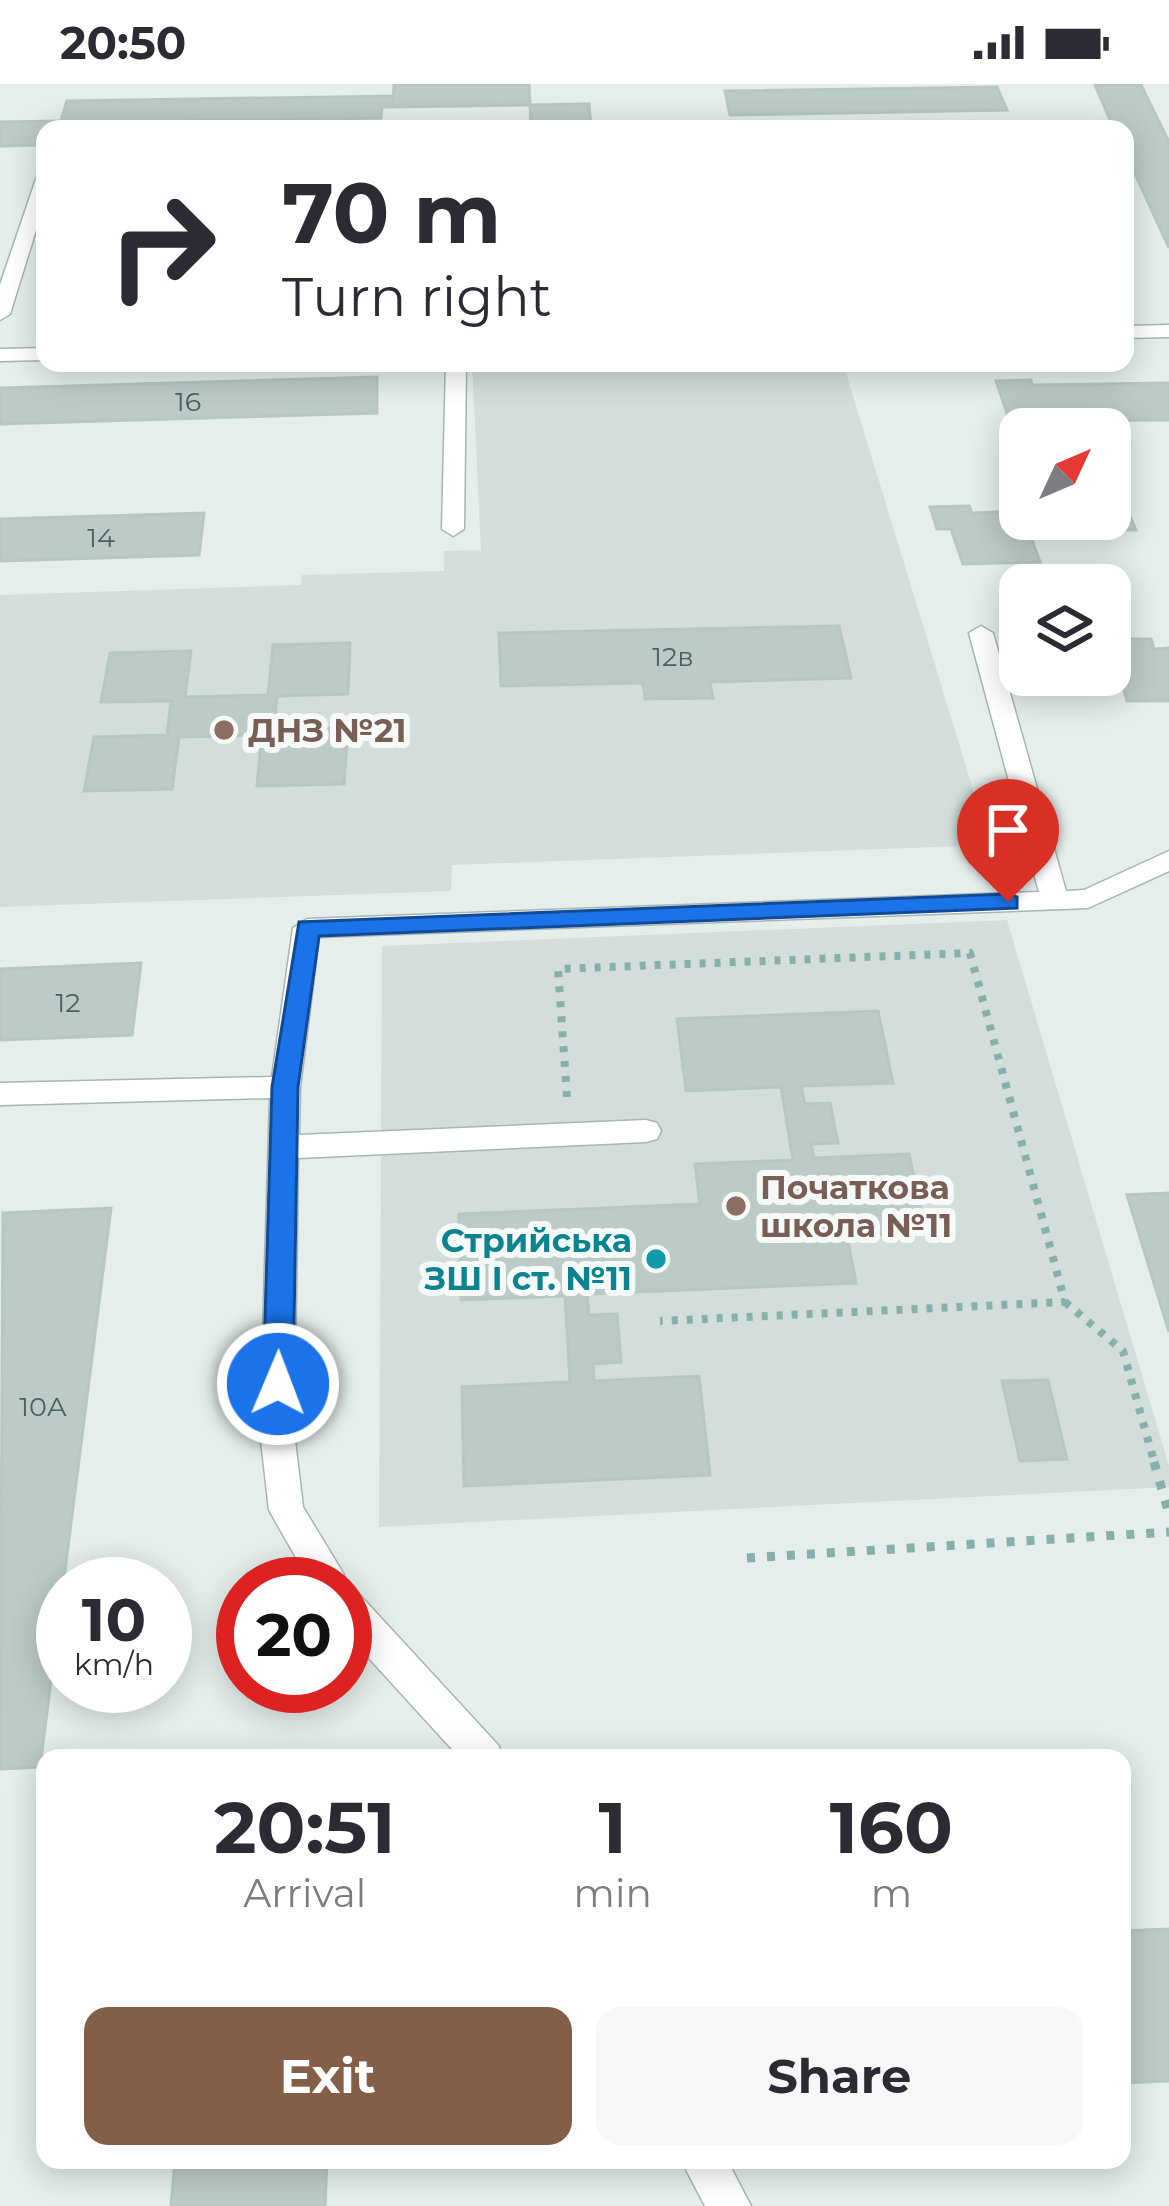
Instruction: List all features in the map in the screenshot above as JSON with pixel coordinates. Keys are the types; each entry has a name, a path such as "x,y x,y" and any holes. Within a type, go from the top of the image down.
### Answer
{"lane":[{"path":"0,314 36,202"},
{"path":"1134,332 1169,331"},
{"path":"0,355 36,354"},
{"path":"453,529 456,372"},
{"path":"981,633 1055,901"},
{"path":"314,1557 286,1510 277,1432 285,1087 308,928 1088,899 1169,860"},
{"path":"0,1094 285,1087"},
{"path":"284,1147 646,1131"},
{"path":"372,1639 476,1749"},
{"path":"708,2169 729,2206"}],"path":[{"path":"570,1135 558,969 970,953 1065,1302 1123,1351 1169,1514"},
{"path":"660,1322 1065,1302"},
{"path":"747,1558 1169,1532"}],"shaded area":[{"path":"472,372 846,372 990,845 452,865 451,891 0,907 0,595 301,585 302,575 444,571 444,551 481,550"},
{"name":"Початкова школа №11","path":"1007,920 1169,1466 1169,1487 379,1527 382,946"}],"building":[{"path":"394,84 529,84 530,105 393,107"},
{"path":"1095,85 1141,85 1169,142 1169,248 1134,172 1134,120 1110,120"},
{"path":"997,87 1007,110 730,115 725,91"},
{"path":"393,96 393,107 382,107 381,118 61,120 67,101"},
{"path":"589,104 590,120 531,120 530,105"},
{"path":"36,121 36,145 0,146 0,122"},
{"path":"377,377 377,413 0,424 0,388"},
{"path":"996,381 1169,383 1169,420 1131,420 1131,408 1005,408"},
{"path":"969,506 972,513 999,512 999,540 1032,540 1040,562 963,564 951,529 937,529 930,507"},
{"path":"204,513 199,555 0,561 0,519"},
{"path":"839,626 851,678 710,682 713,698 645,699 643,683 501,686 499,633"},
{"path":"1131,639 1151,639 1154,649 1169,648 1169,701 1127,701 1126,696 1131,696"},
{"path":"350,643 348,694 277,696 274,730 348,728 344,784 257,786 262,735 179,737 172,789 84,791 94,737 167,735 171,701 101,702 110,653 191,651 185,697 268,695 273,645"},
{"path":"141,963 132,1035 0,1040 0,969"},
{"name":"Стрийська ЗШ I ст. №11","path":"878,1011 893,1083 801,1086 805,1104 830,1103 838,1143 811,1144 814,1158 909,1154 926,1232 847,1236 856,1283 587,1294 589,1315 617,1314 621,1362 593,1364 594,1381 699,1376 710,1475 464,1486 462,1387 570,1382 565,1296 461,1300 459,1214 700,1204 695,1164 793,1160 781,1087 686,1091 677,1019"},
{"path":"1169,1193 1169,1332 1127,1195"},
{"path":"111,1208 67,1557 36,1557 36,1713 47,1713 42,1749 36,1749 36,1767 0,1769 3,1213"},
{"path":"1048,1380 1067,1459 1020,1461 1002,1381"},
{"path":"1169,1929 1169,2081 1131,2083 1131,1931"},
{"path":"174,2169 327,2169 325,2206 171,2206"}],"place":[{"name":"ДНЗ №21","path":"224,730"},
{"name":"Початкова школа №11","path":"736,1206"},
{"name":"Стрийська ЗШ I ст. №11","path":"656,1259"}],"route":[{"path":"278,1384 285,1087 308,928 1008,902"}]}
